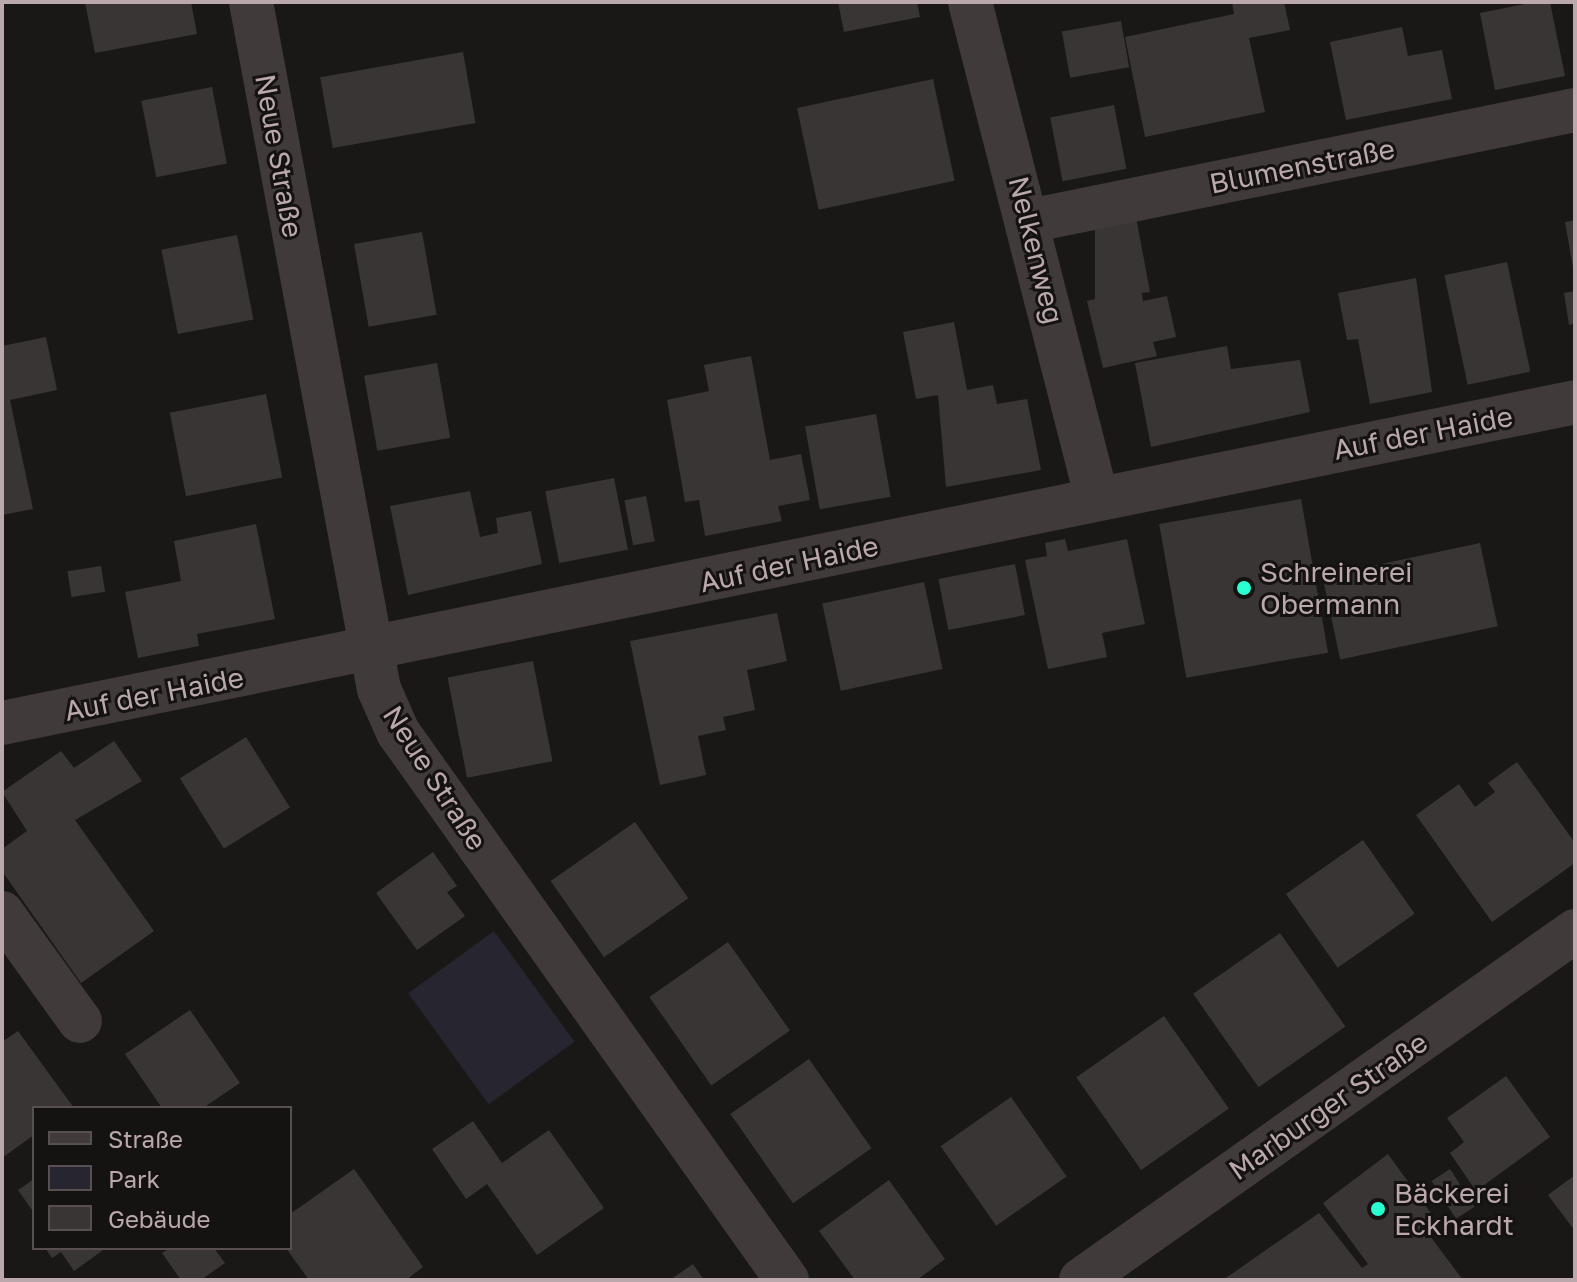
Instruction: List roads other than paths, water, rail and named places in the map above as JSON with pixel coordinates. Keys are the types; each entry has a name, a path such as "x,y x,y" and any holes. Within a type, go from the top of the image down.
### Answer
{"street":[{"name":"Neue Straße","path":"251,2 370,653 398,732 787,1280"},
{"name":"Nelkenweg","path":"970,2 1029,221 1097,499"},
{"name":"Blumenstraße","path":"1029,221 1575,110"},
{"name":"Auf der Haide","path":"2,723 370,653 1097,499 1575,402"},
{"path":"2,913 80,1021"},
{"name":"Marburger Straße","path":"1081,1280 1575,931"}],"place":[{"name":"Schreinerei Obermann","path":"1244,588"},
{"name":"Bäckerei Eckhardt","path":"1378,1209"}]}
